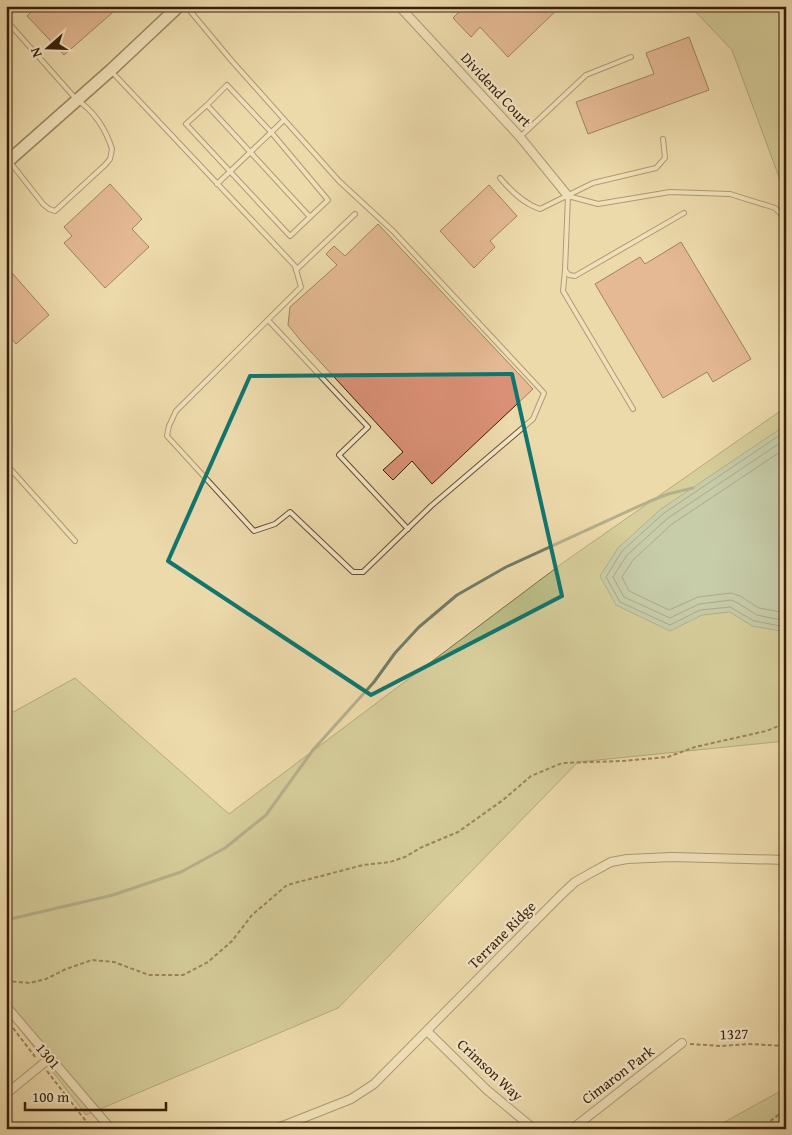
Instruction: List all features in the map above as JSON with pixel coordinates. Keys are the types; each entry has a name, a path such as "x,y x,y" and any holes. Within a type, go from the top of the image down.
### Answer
{"street":[{"path":"7,162 111,70 179,6"},
{"name":"Dividend Court","path":"399,6 520,137 568,196"},
{"name":"Terrane Ridge","path":"275,1129 351,1099 363,1091 383,1075 428,1031 575,882 611,862 627,858 672,857 786,860"},
{"path":"6,1006 111,1129"},
{"name":"Crimson Way","path":"428,1031 487,1090 534,1129"},
{"name":"Cimaron Park","path":"572,1129 682,1043"},
{"path":"6,1094 50,1058"}],"lane":[{"path":"111,70 295,266 301,287 176,411 169,426 167,436 254,531 275,524 290,512 353,572 363,572 431,506 533,419 544,393 393,231 339,181 186,6"},
{"path":"406,13 413,6"},
{"path":"6,20 100,124 112,149 110,159 106,165 55,211 43,204 7,162"},
{"path":"520,137 586,75 631,57"},
{"path":"227,85 271,132 328,200 290,236 186,124 227,85"},
{"path":"207,105 310,217"},
{"path":"217,184 284,120"},
{"path":"500,178 510,190 529,205 540,209 592,183 656,168 665,158 663,139"},
{"path":"568,196 598,204 670,192 730,194 775,208 786,219"},
{"path":"568,196 563,291 633,409"},
{"path":"565,270 569,275 575,276 684,213"},
{"path":"296,270 355,214"},
{"path":"268,320 368,427 339,455 408,529"},
{"path":"6,464 75,541"}],"path":[{"path":"6,981 30,983 46,979 66,969 92,960 114,962 149,975 183,975 208,962 232,941 252,915 287,885 363,865 390,862 405,857 422,847 458,832 503,800 530,776 562,763 668,757 695,747 766,731 786,723"},
{"name":"1301","path":"12,1027 92,1129"},
{"name":"1327","path":"682,1043 721,1046 748,1044 786,1046"},
{"path":"760,1129 786,1109"}],"highlighted area":[{"path":"512,374 562,596 371,695 168,561 250,376"}],"green space":[{"path":"690,6 786,6 786,196 732,50"},
{"path":"786,407 786,741 578,762 338,1008 86,1115 6,1011 6,716 75,678 229,814 564,562"},
{"path":"786,1088 786,1129 712,1129"}],"water":[{"path":"786,425 786,632 752,626 730,612 702,615 670,631 616,605 600,576 618,548 661,509"}],"building":[{"path":"37,6 120,6 64,55 27,16"},
{"path":"465,6 561,6 508,57 480,27 471,37 453,18"},
{"path":"689,37 709,90 588,134 576,102 654,74 646,53"},
{"path":"110,184 142,219 132,229 149,247 105,288 64,243 72,236 64,227"},
{"path":"489,185 517,216 490,241 495,247 474,268 440,231"},
{"path":"378,224 533,389 432,484 412,461 393,480 383,470 403,452 288,325 290,307 337,265 326,254 334,246 345,256"},
{"path":"681,242 751,359 713,382 707,372 663,398 595,284 640,257 645,264"},
{"path":"6,266 49,315 16,344 6,332"}],"waterway":[{"path":"6,920 113,895 181,872 225,848 266,815 313,750 374,682 395,653 419,627 457,595 506,567 648,502 668,494 693,488"}]}
